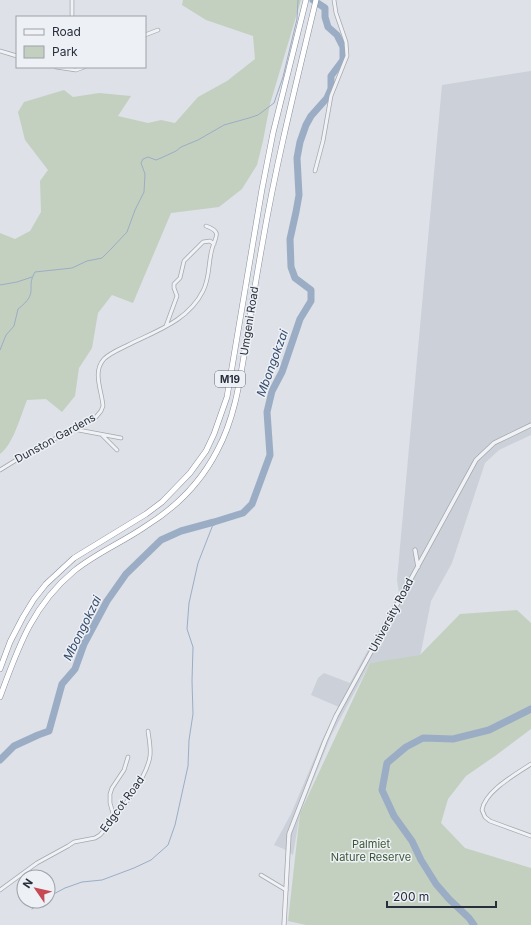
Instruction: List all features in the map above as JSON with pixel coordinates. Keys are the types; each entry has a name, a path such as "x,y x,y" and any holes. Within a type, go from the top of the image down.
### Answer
{"highway":[{"name":"Umgeni Road","path":"0,669 10,642 23,617 34,599 46,584 74,558 146,514 162,502 190,473 206,451 214,434 227,397 262,189 275,126 306,0"},
{"name":"Umgeni Road","path":"0,697 20,642 45,600 74,571 89,560 146,527 180,500 207,468 224,437 236,400 282,141 316,0"}],"street":[{"path":"72,0 72,16"},
{"path":"314,171 323,141 332,96 347,56 346,42 336,13 334,0"},
{"path":"146,34 158,30"},
{"path":"0,51 16,56"},
{"path":"68,68 76,70 81,68"},
{"name":"Dunston Gardens","path":"0,470 26,454 92,420 102,411 98,373 100,365 104,359 119,349 183,317 191,309 200,297 208,278 210,254 217,234 214,230 206,226"},
{"path":"166,326 177,296 174,284 180,278 184,261 203,242 210,241 214,244"},
{"name":"University Road","path":"284,925 289,834 296,812 331,727 476,460 494,443 531,425"},
{"path":"73,430 121,438"},
{"path":"102,435 118,450"},
{"path":"415,550 418,567"},
{"name":"Edgcot Road","path":"0,890 37,863 74,842 98,837 134,791 144,774 150,756 148,731"},
{"path":"114,817 110,803 110,794 112,788 124,770 128,757"},
{"path":"531,764 498,787 484,804 482,810 485,817 490,821 531,836"},
{"path":"261,875 286,890"}],"shaded area":[{"path":"531,71 531,435 499,450 485,463 452,563 431,601 420,657 370,663 331,736 300,813 293,855 274,845 291,814 323,738 339,707 311,695 318,678 324,673 350,683 399,593 397,580 442,85"}],"green space":[{"path":"183,0 301,0 270,104 257,165 242,189 219,207 171,213 133,303 112,295 98,313 92,348 79,368 75,396 62,412 46,399 27,400 13,437 5,450 0,454 0,233 15,239 30,231 41,212 40,181 48,170 25,140 18,112 24,102 64,90 73,97 99,93 131,96 118,116 148,123 161,120 175,123 198,97 227,81 255,59 253,36 206,20 182,5"},
{"name":"Palmiet Nature Reserve","path":"517,610 531,623 531,729 466,776 448,799 441,823 465,848 531,868 531,925 306,925 288,921 300,813 370,663 420,655 460,614"}],"waterway":[{"path":"0,350 6,335 14,326 18,309 29,298 32,278 35,272 72,268 87,261 102,258 127,232 135,210 144,192 145,174 141,163 143,159 148,157 156,160 161,158 198,140 224,125 258,115 274,103 283,77 297,19 298,0"},
{"name":"Mbongokzai","path":"0,760 14,746 49,731 62,684 75,669 84,644 107,601 126,574 161,540 181,531 243,513 252,504 270,455 267,412 272,391 282,372 300,319 311,301 311,290 295,278 291,267 290,239 299,195 297,158 300,142 311,116 327,98 331,89 331,76 343,60 343,47 337,35 328,27 325,17 325,8 313,0"},
{"path":"0,285 17,282 32,277"},
{"path":"56,893 82,882 102,880 134,868 151,860 168,845 175,825 188,766 189,740 193,714 193,647 187,629 189,603 198,563 214,522"},
{"path":"474,925 436,884 421,860 412,841 394,816 382,790 387,763 406,747 423,738 453,739 489,730 531,709"}]}
